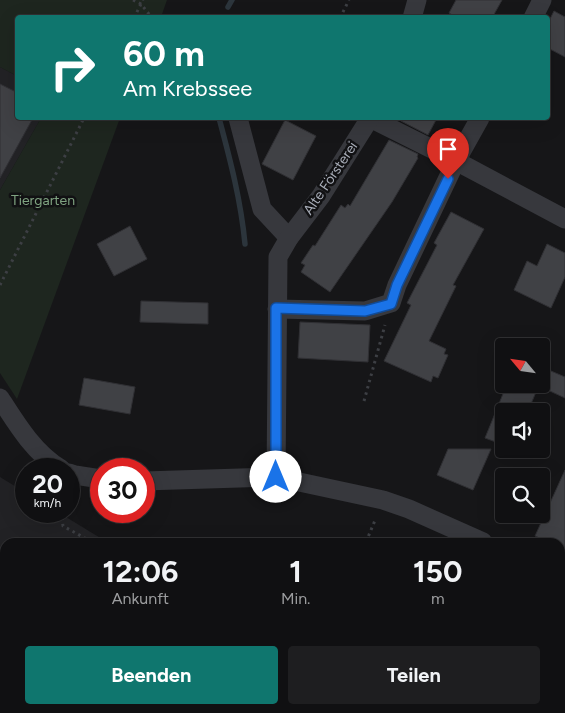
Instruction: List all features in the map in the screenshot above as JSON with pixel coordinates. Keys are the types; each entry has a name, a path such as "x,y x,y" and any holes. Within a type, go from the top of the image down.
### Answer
{"street":[{"path":"413,15 417,0"},
{"path":"534,15 542,0"},
{"path":"239,120 262,209 289,238"},
{"name":"Alte Försterei","path":"276,477 276,308 278,257 289,238 321,196 369,120"},
{"path":"374,120 565,219"},
{"path":"276,308 365,311 391,304 397,285 456,161 479,120"},
{"path":"0,398 16,423 46,458"},
{"path":"155,481 276,477 383,500 474,538"}],"path":[{"path":"133,0 142,2 150,15"},
{"path":"342,15 349,0"},
{"path":"136,15 142,2"},
{"path":"0,286 83,120"},
{"path":"364,401 391,304"},
{"path":"368,538 383,500"},
{"path":"63,523 63,526 85,538"}],"shaded area":[{"path":"0,67 15,75 15,120 40,120 0,190"},
{"path":"0,477 15,486 15,523 76,523 100,538 0,538"}],"green space":[{"path":"0,0 167,0 162,15 15,15 15,75 0,67"},
{"name":"Tiergarten","path":"40,120 119,120 17,399 0,373 0,190"}],"building":[{"path":"456,0 502,0 494,15 453,15 449,13"},
{"path":"554,11 565,17 565,57 550,49 550,19"},
{"path":"0,84 15,92 15,120 32,120 0,178"},
{"path":"285,120 316,136 293,180 262,164"},
{"path":"402,120 436,120 428,135"},
{"path":"389,140 418,154 418,158 392,202 330,292 301,272 305,265 301,263 313,245 315,246 341,205 345,208 348,204 350,206"},
{"path":"451,212 484,229 453,285 456,286 429,341 446,349 444,354 448,355 438,378 433,376 431,382 384,361 411,305 407,303 437,245 434,243"},
{"path":"130,226 147,259 114,276 97,244"},
{"path":"547,244 565,253 565,277 551,308 514,290 527,261 537,266"},
{"path":"141,301 208,303 208,324 140,322"},
{"path":"300,322 370,325 368,362 298,358"},
{"path":"550,371 565,377 565,398 550,391"},
{"path":"84,378 135,387 130,414 79,405"},
{"path":"503,393 536,393 531,403 499,403"},
{"path":"495,413 495,442 485,438"},
{"path":"448,449 491,449 473,490 437,475"},
{"path":"565,470 565,538 540,538 535,536 541,523 550,523 550,503"}],"waterway":[{"path":"228,7 232,0"},
{"path":"220,120 238,196 245,244"}],"route":[{"path":"276,477 276,308 365,311 391,304 397,285 448,179"}]}
